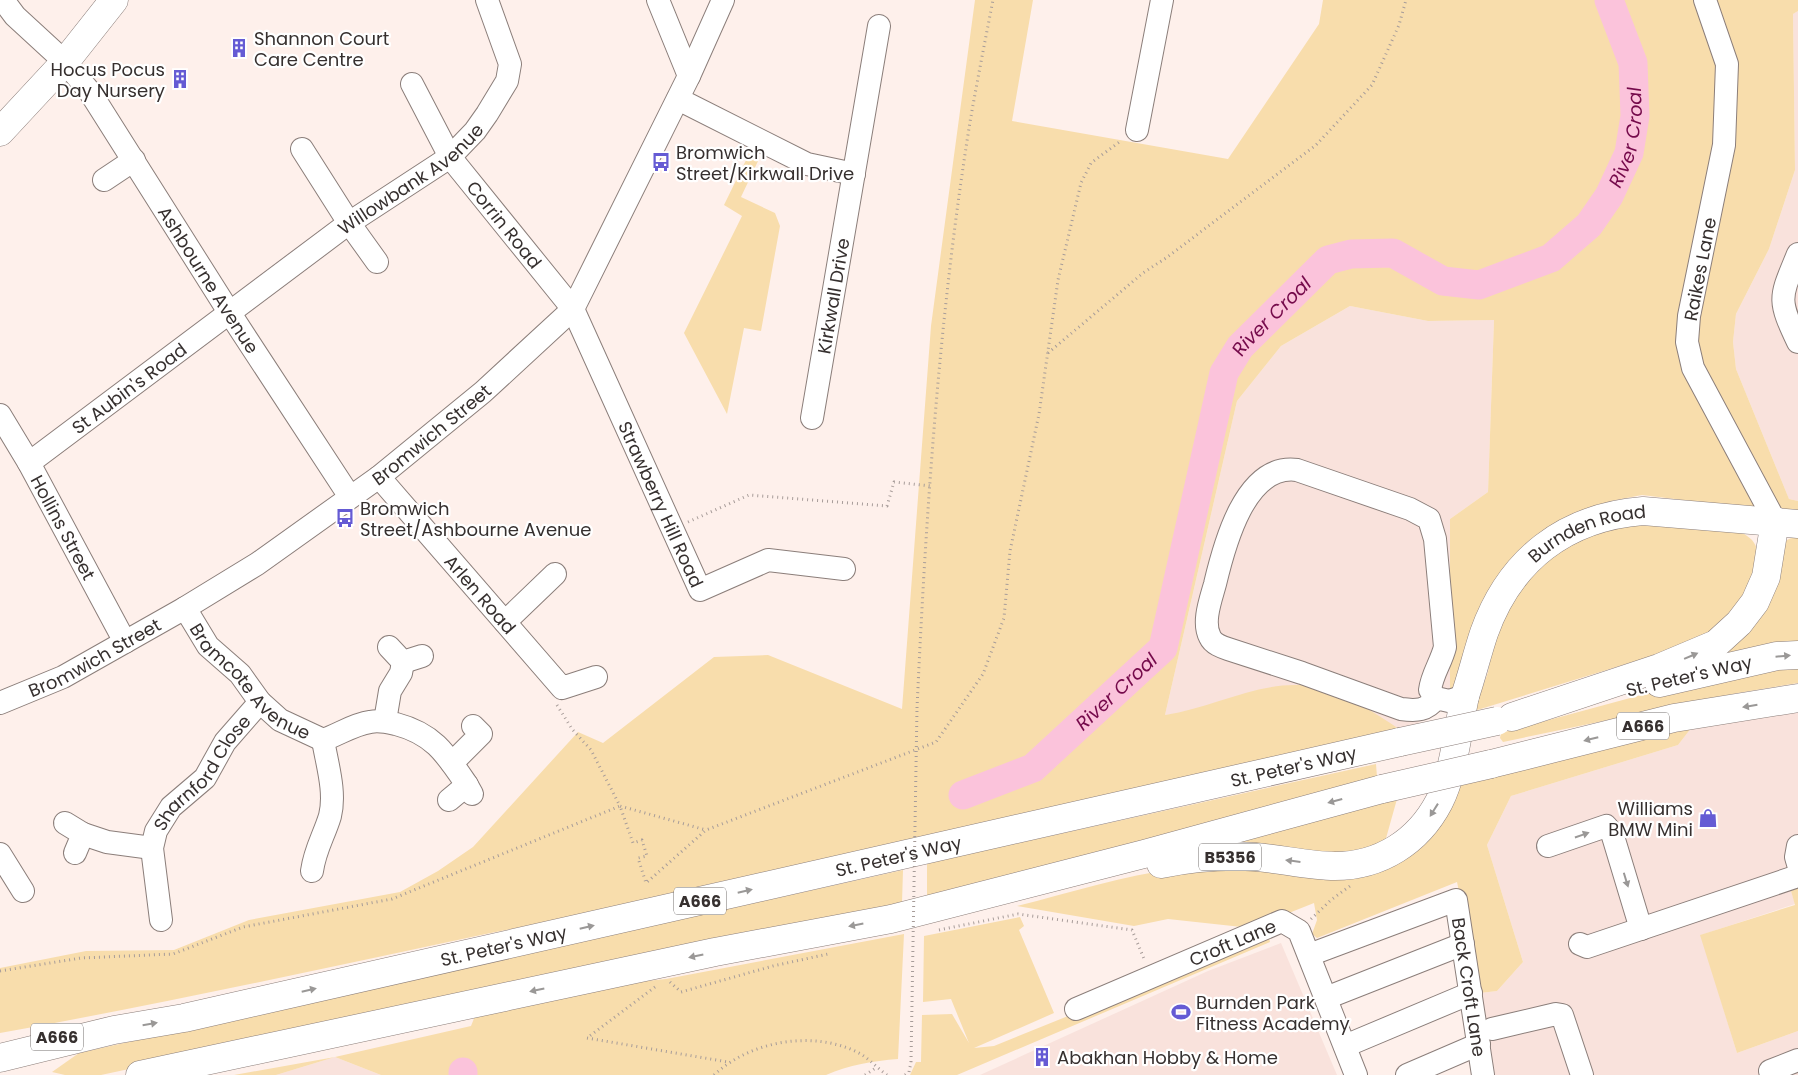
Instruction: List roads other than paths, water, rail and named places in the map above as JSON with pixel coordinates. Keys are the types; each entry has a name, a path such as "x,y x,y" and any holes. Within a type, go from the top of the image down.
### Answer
{"main road":[{"path":"0,132 65,62 114,0"},
{"name":"Burnden Road","path":"1466,696 1484,632 1497,604 1529,560 1549,541 1573,528 1618,513 1643,511 1786,522"},
{"path":"1504,719 1659,668 1716,644 1739,624 1755,602 1786,522"},
{"name":"St. Peter's Way","path":"0,1058 114,1030 193,1016 1777,656 1798,655"},
{"name":"B5356","path":"897,928 1178,860 1254,857 1334,866 1355,865 1380,859 1414,836 1440,801 1448,779 1466,696"},
{"name":"A666","path":"140,1075 715,952 897,928 1144,854 1382,788 1491,764 1674,718 1798,698"},
{"name":"A666","path":"0,1043 114,1030"}],"street":[{"name":"Ashbourne Avenue","path":"4,0 15,16 65,62 95,98 229,312 350,497"},
{"name":"Willowbank Avenue","path":"229,312 348,223 450,157 475,131 487,114 510,72 510,64 487,0"},
{"path":"658,0 690,76"},
{"name":"Bromwich Street","path":"0,703 63,677 185,608 257,564 379,477 483,392 574,309 690,76 723,0"},
{"path":"1137,130 1162,0"},
{"name":"Raikes Lane","path":"1705,0 1727,64 1724,145 1717,190 1699,261 1689,316 1688,342 1693,368 1786,522"},
{"name":"Kirkwall Drive","path":"812,418 879,26"},
{"name":"Corrin Road","path":"412,84 450,157 574,309"},
{"path":"678,99 807,164 854,174"},
{"path":"302,149 348,223 377,262"},
{"path":"104,180 134,160"},
{"path":"1798,254 1782,293 1784,313 1798,342"},
{"name":"Strawberry Hill Road","path":"574,309 674,528 700,590 768,560 844,569"},
{"name":"St Aubin's Road","path":"29,463 229,312"},
{"name":"Hollins Street","path":"0,415 29,463 124,642"},
{"path":"1436,698 1425,709 1414,711 1401,709 1302,673 1228,649 1218,645 1210,637 1207,621 1231,527 1257,487 1270,475 1284,469 1297,470 1410,508 1429,519 1434,539 1445,647 1442,662 1432,677 1430,690 1436,698 1449,700 1466,696"},
{"name":"Arlen Road","path":"379,477 559,684 597,677"},
{"path":"505,622 555,574"},
{"name":"Bramcote Avenue","path":"185,608 208,646 240,674 260,702 280,720 323,740 368,722 384,721 422,733 452,763 470,790 449,800"},
{"path":"384,721 390,691 401,673 405,655"},
{"name":"Sharnford Close","path":"161,920 152,848 156,831 162,818 171,807 205,778 224,742 260,702"},
{"path":"452,763 481,734 473,726"},
{"path":"312,871 314,854 330,816 332,799 323,740"},
{"path":"1548,846 1606,826 1612,834 1641,929"},
{"name":"Sharnford Close","path":"74,837 152,848"},
{"path":"1798,846 1796,857 1798,864"},
{"path":"0,854 23,891"},
{"path":"1580,944 1587,947 1798,876"},
{"name":"Back Croft Lane","path":"1309,955 1456,900 1471,993 1485,1037 1483,1075"},
{"name":"Croft Lane","path":"1076,1009 1282,921 1300,931 1356,1075"},
{"path":"1326,998 1463,944"},
{"path":"1345,1046 1471,993"},
{"path":"1407,1075 1485,1037 1556,1014 1562,1015 1582,1075"},
{"path":"1770,1071 1798,1060"}],"waterway":[{"name":"River Croal","path":"963,795 1033,768 1163,648 1224,373 1240,347 1328,260 1351,254 1393,253 1443,281 1479,285 1551,258 1589,225 1609,196 1629,153 1635,116 1633,63 1609,0"}],"place":[{"name":"Shannon Court Care Centre","path":"239,48"},
{"name":"Hocus Pocus Day Nursery","path":"180,79"},
{"name":"Bromwich Street/Kirkwall Drive","path":"661,162"},
{"name":"Bromwich Street/Ashbourne Avenue","path":"345,518"},
{"name":"Williams BMW Mini","path":"1708,818"},
{"name":"Burnden Park Fitness Academy","path":"1181,1012"},
{"name":"Abakhan Hobby & Home","path":"1042,1057"}]}
